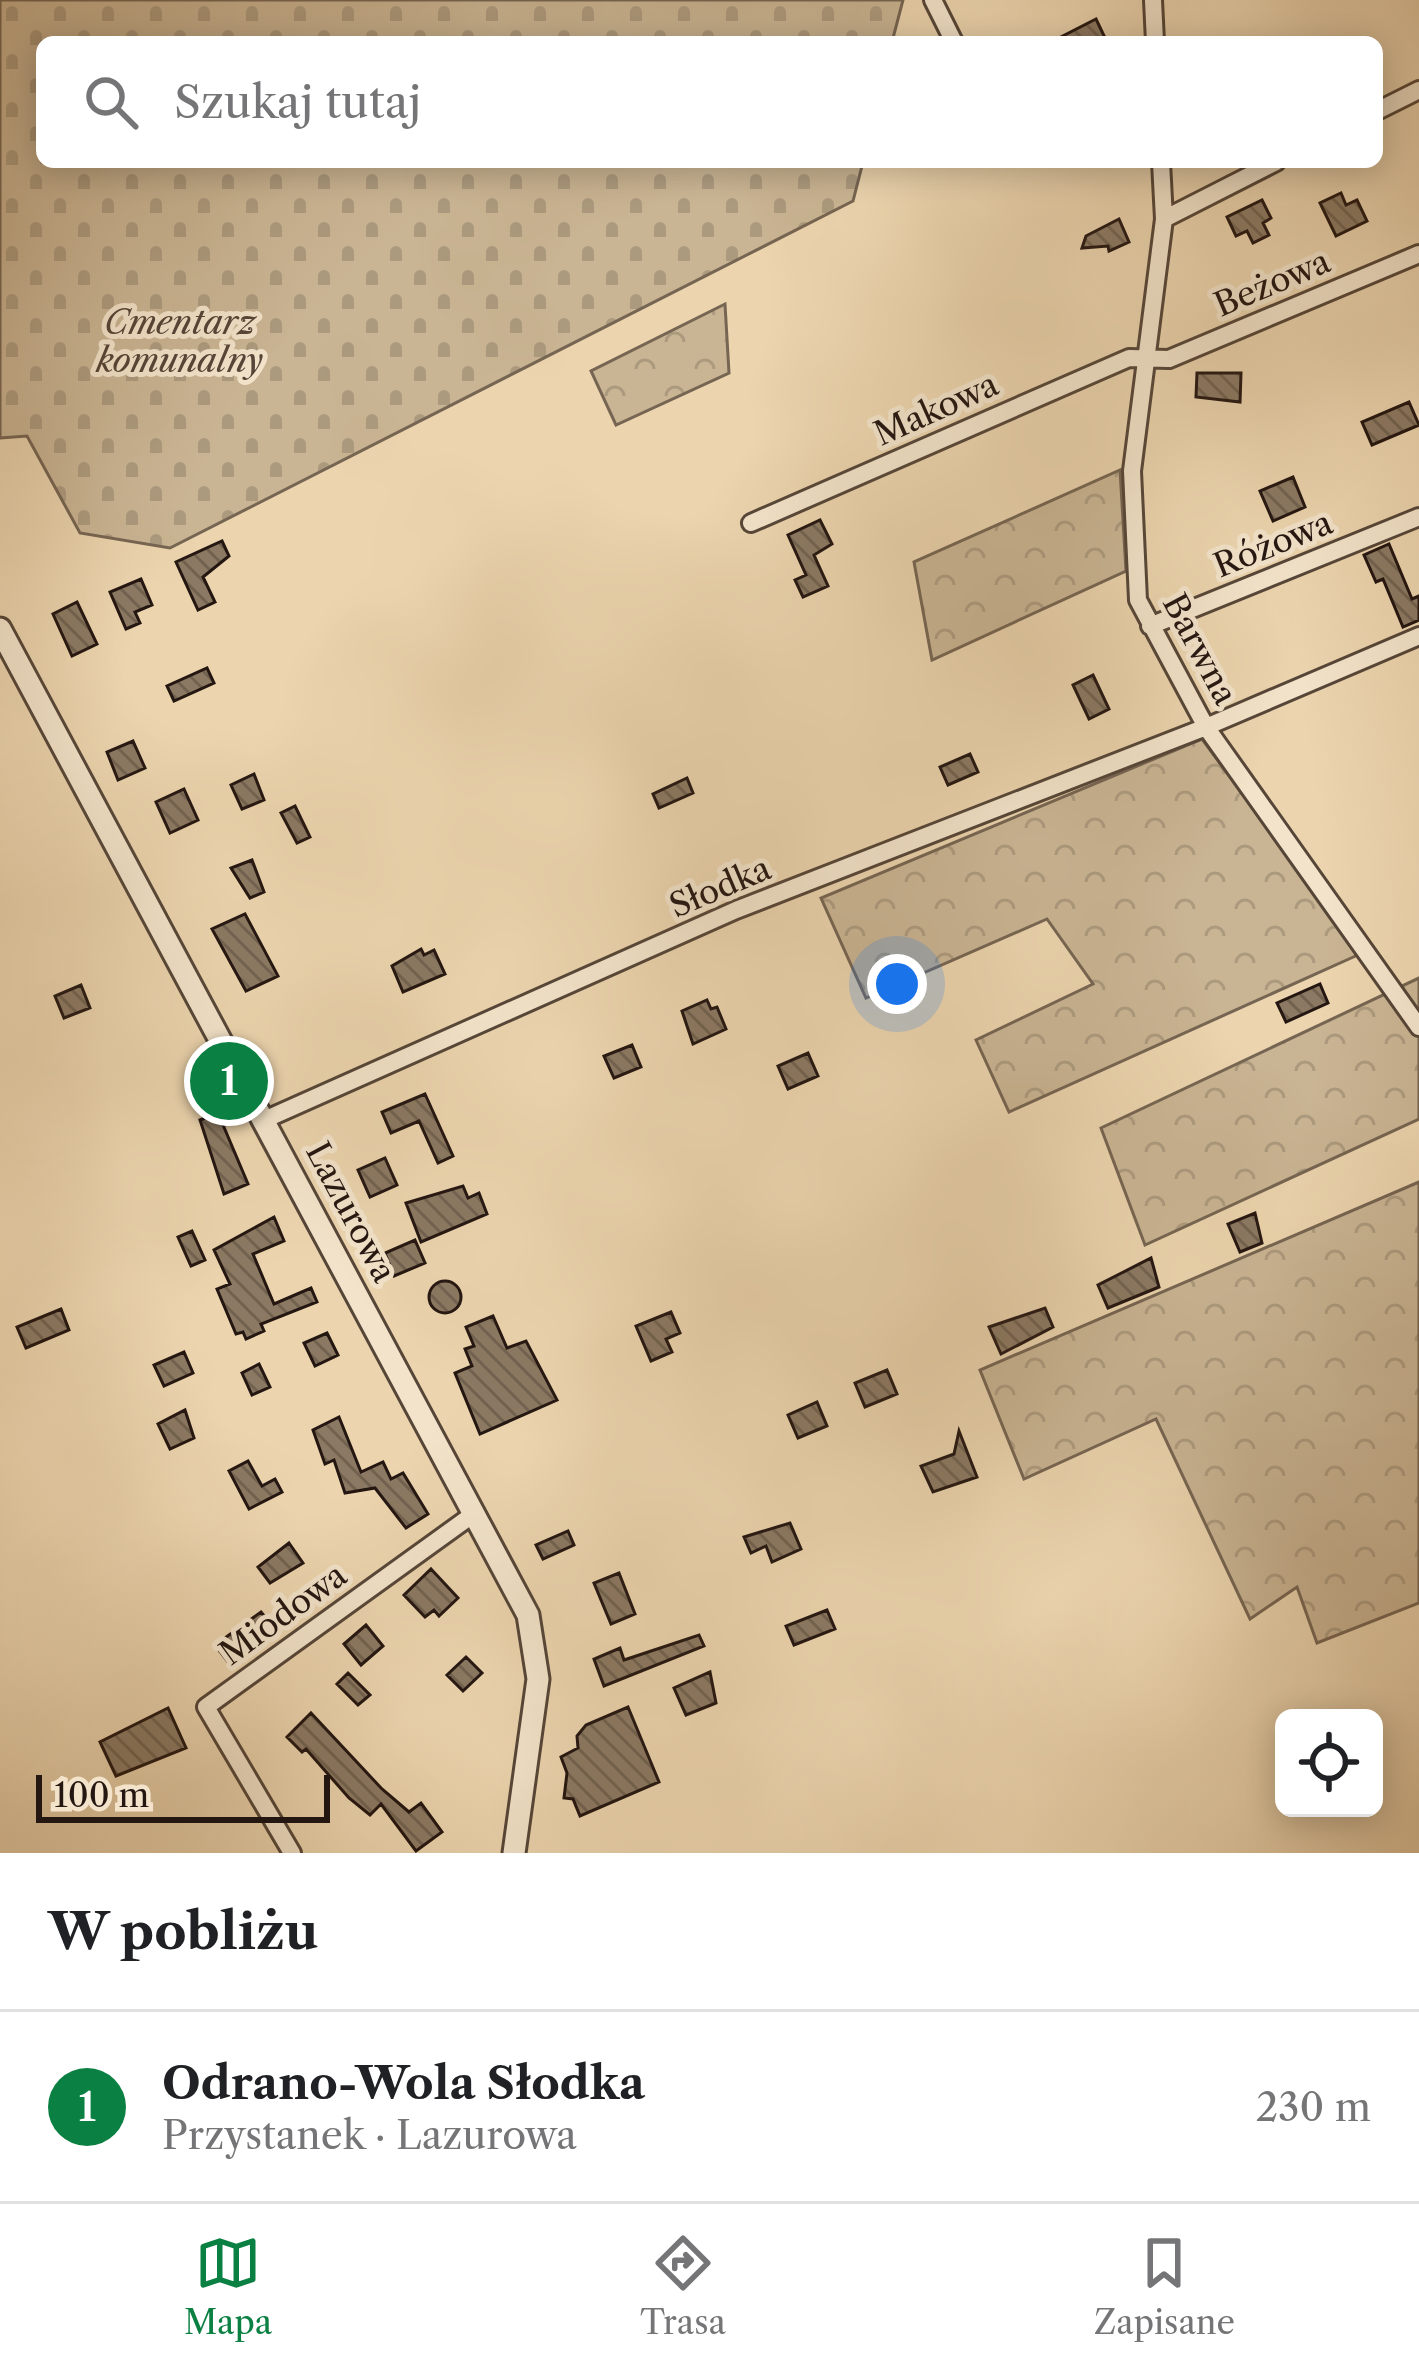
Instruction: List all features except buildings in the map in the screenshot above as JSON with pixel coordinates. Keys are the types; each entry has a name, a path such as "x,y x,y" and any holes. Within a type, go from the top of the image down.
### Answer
{"street":[{"path":"934,0 951,36"},
{"path":"1153,0 1155,36"},
{"path":"1383,108 1419,90"},
{"name":"Barwna","path":"1161,168 1164,219 1132,471 1138,600 1206,728 1419,1027"},
{"path":"1164,219 1264,168"},
{"name":"Beżowa","path":"1147,358 1169,359 1419,254"},
{"name":"Makowa","path":"751,523 1130,358 1147,358"},
{"name":"Różowa","path":"1150,626 1419,518"},
{"name":"Lazurowa","path":"0,629 528,1615 536,1648 536,1712 514,1853"},
{"name":"Słodka","path":"264,1120 736,910 1206,728 1419,636"},
{"name":"Miodowa","path":"292,1853 206,1707 476,1513"}],"green space":[{"name":"Cmentarz komunalny","path":"0,0 903,0 894,36 36,36 36,168 861,168 853,201 170,548 80,533 27,436 0,438"},
{"path":"725,304 729,373 616,425 591,371"},
{"path":"1120,470 1126,571 932,660 914,562"},
{"path":"1202,739 1360,954 1009,1112 976,1040 1093,984 1047,919 866,998 821,898"},
{"path":"1419,978 1419,1119 1145,1245 1101,1128"},
{"path":"1419,1182 1419,1603 1317,1643 1297,1587 1250,1619 1156,1419 1024,1479 980,1370"}],"place":[{"name":"Odrano-Wola Słodka","path":"229,1081"}]}
